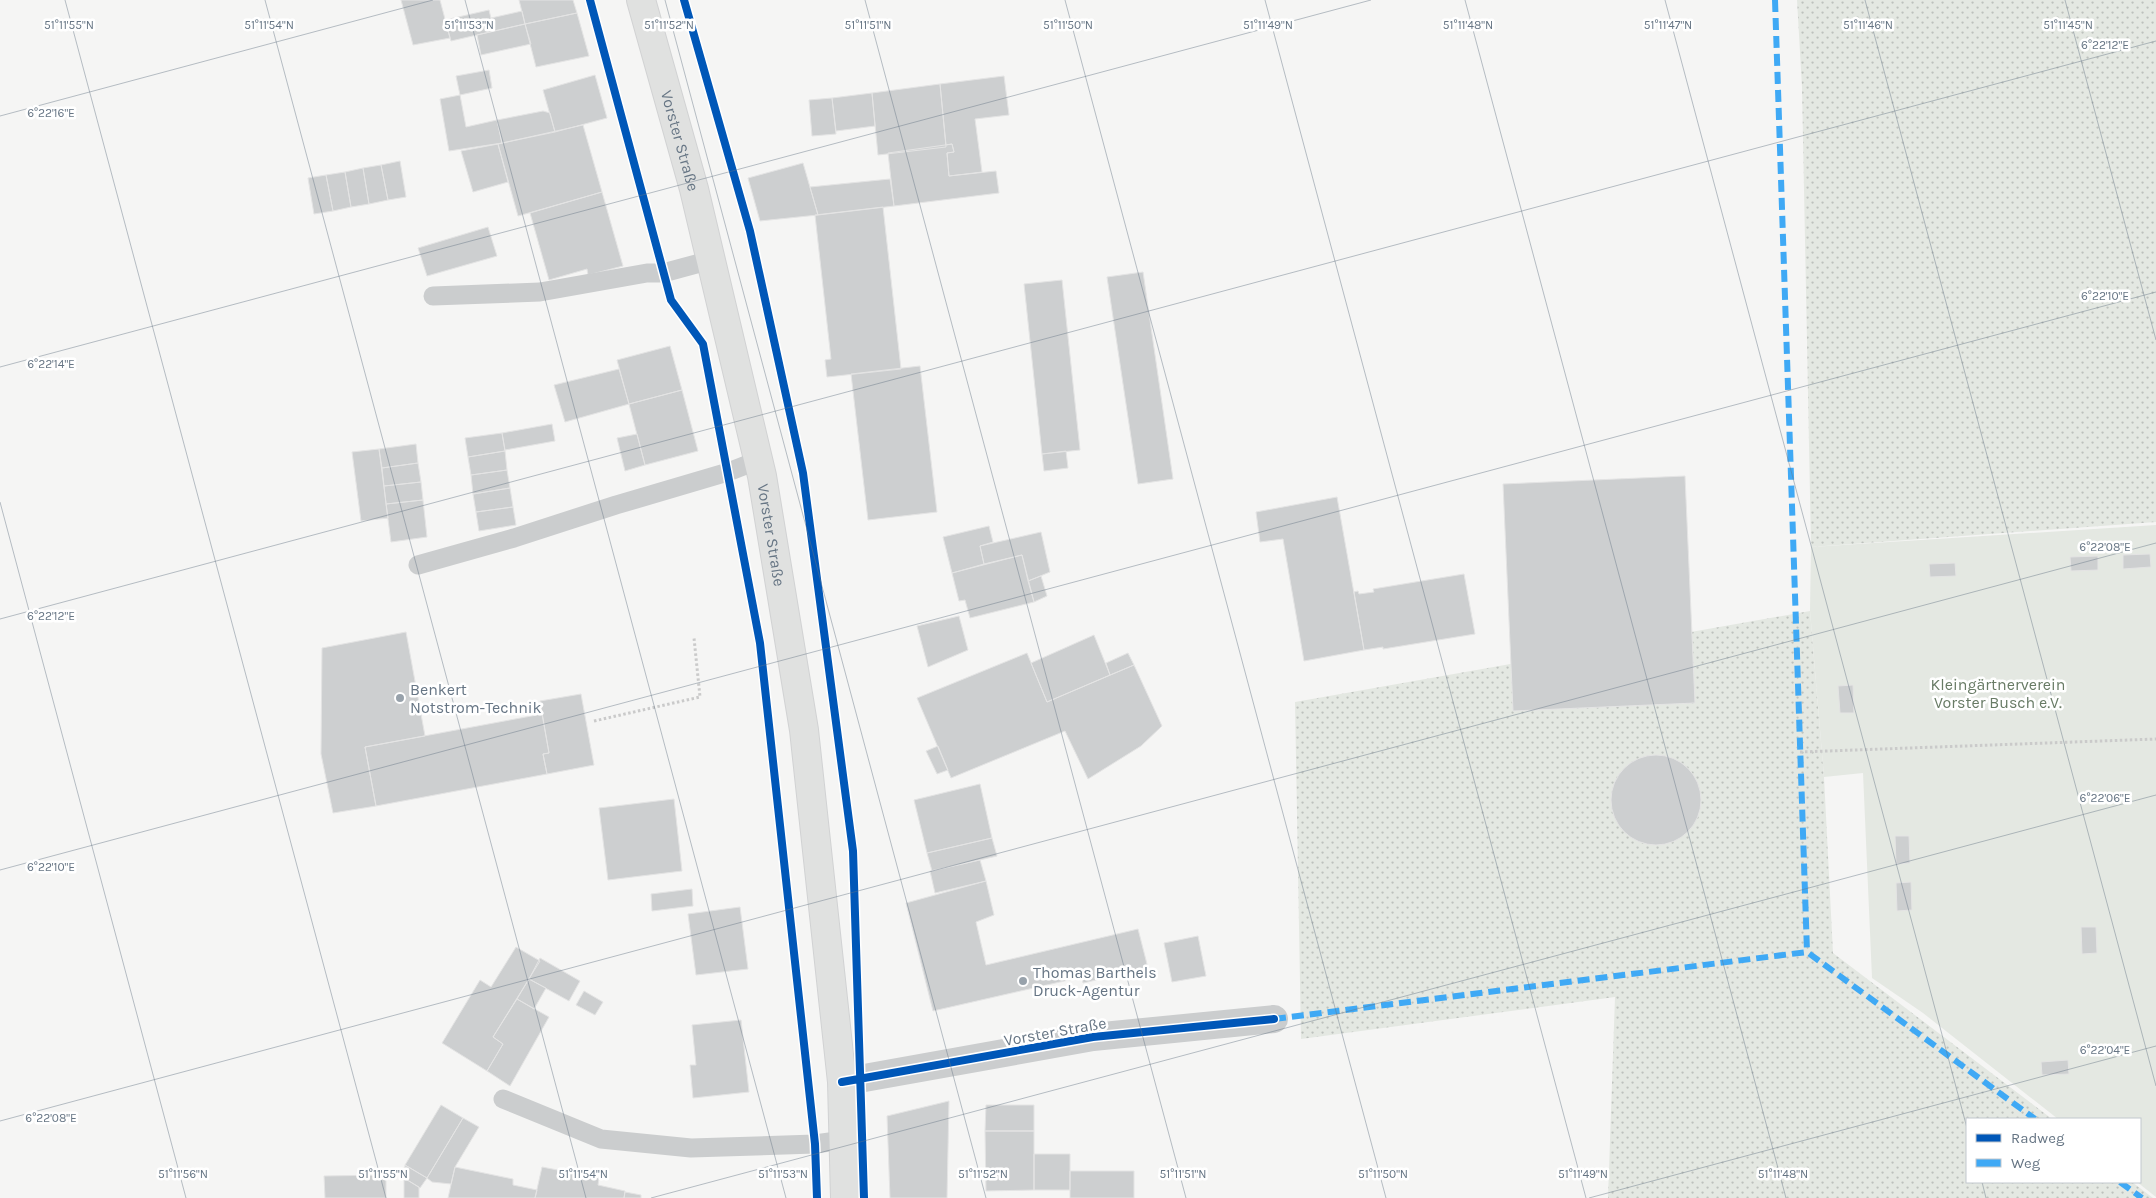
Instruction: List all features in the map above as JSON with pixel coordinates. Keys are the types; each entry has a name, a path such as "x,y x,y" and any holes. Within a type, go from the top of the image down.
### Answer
{"main road":[{"name":"Vorster Straße","path":"641,0 694,189 759,460 804,730 842,1082 845,1198"}],"street":[{"name":"Vorster Straße","path":"842,1082 1093,1037 1274,1019"}],"lane":[{"path":"433,296 540,292 647,272 663,273 711,260"},
{"path":"418,565 514,538 728,472 759,460"},
{"path":"503,1100 601,1139 691,1148 815,1144 844,1140"}],"path":[{"path":"594,721 700,697 694,638"},
{"path":"1800,752 2156,739"}],"green space":[{"path":"1797,0 2156,0 2156,522 1811,547 1802,87"},
{"name":"Kleingärtnerverein Vorster Busch e.V.","path":"2156,525 2156,1197 2138,1183 2141,1183 2141,1118 2057,1118 1923,1013 1872,978 1863,773 1824,777 1810,611 1811,547"},
{"path":"1810,611 1824,777 1833,953 2051,1118 1966,1118 1966,1183 2133,1183 2153,1198 1608,1198 1615,997 1301,1039 1295,702"}],"building":[{"path":"401,0 440,0 450,38 413,45"},
{"path":"519,0 573,0 577,13 525,24"},
{"path":"489,10 494,31 451,41 445,20"},
{"path":"522,11 525,24 494,31 491,18"},
{"path":"577,13 589,56 536,67 525,24"},
{"path":"525,24 531,44 481,55 477,35"},
{"path":"489,70 492,88 460,95 456,76"},
{"path":"595,75 607,118 555,132 543,90"},
{"path":"1004,76 1009,115 975,119 982,172 949,176 947,153 954,152 952,144 946,145 940,84"},
{"path":"940,84 946,147 878,155 872,93"},
{"path":"872,93 875,126 836,131 832,98"},
{"path":"460,95 466,127 497,120 502,143 449,151 440,99"},
{"path":"832,98 836,134 812,136 809,100"},
{"path":"543,111 550,113 555,132 502,143 497,120"},
{"path":"583,125 602,192 518,216 498,144"},
{"path":"498,144 508,182 473,192 461,151"},
{"path":"952,144 954,152 947,153 949,176 996,171 999,193 894,206 888,153"},
{"path":"400,161 406,197 388,200 381,165"},
{"path":"803,163 818,215 760,221 748,178"},
{"path":"381,165 388,200 369,204 363,168"},
{"path":"363,168 369,204 351,207 345,172"},
{"path":"345,172 351,207 333,211 326,175"},
{"path":"326,175 333,211 314,214 308,178"},
{"path":"890,179 894,206 818,215 810,187"},
{"path":"602,192 623,266 588,275 587,269 549,280 530,213"},
{"path":"883,207 901,369 827,377 825,360 831,359 815,215"},
{"path":"488,227 497,256 427,276 418,248"},
{"path":"1143,272 1173,479 1138,484 1107,277"},
{"path":"1062,280 1080,450 1042,454 1024,284"},
{"path":"670,346 682,390 629,404 617,360"},
{"path":"920,366 937,512 868,520 851,374"},
{"path":"619,369 629,404 565,422 554,385"},
{"path":"682,390 698,451 645,465 629,404"},
{"path":"552,424 555,441 505,450 502,433"},
{"path":"502,433 505,451 468,457 465,438"},
{"path":"637,434 645,465 625,471 617,438"},
{"path":"416,444 418,463 382,468 379,449"},
{"path":"379,449 388,518 361,521 352,452"},
{"path":"505,451 507,470 471,475 468,457"},
{"path":"1066,451 1068,468 1044,471 1042,454"},
{"path":"418,463 421,482 384,486 382,468"},
{"path":"507,470 510,488 473,494 471,475"},
{"path":"1685,476 1695,703 1513,711 1503,484"},
{"path":"421,482 423,500 386,504 384,486"},
{"path":"510,488 513,507 476,512 473,494"},
{"path":"1337,497 1364,650 1304,661 1283,539 1260,542 1256,512"},
{"path":"423,500 427,537 391,542 386,504"},
{"path":"513,507 516,525 479,531 476,512"},
{"path":"989,526 993,542 980,546 984,564 952,573 943,537"},
{"path":"1041,532 1050,572 1028,581 1022,555 984,564 980,546"},
{"path":"2150,554 2151,567 2123,569 2123,555"},
{"path":"1022,555 1034,602 970,618 965,600 959,601 952,573"},
{"path":"2098,556 2098,570 2071,571 2070,557"},
{"path":"1955,563 1956,576 1930,577 1929,564"},
{"path":"1464,574 1475,634 1383,649 1383,647 1364,650 1354,592 1358,591 1359,594 1374,592 1373,589"},
{"path":"1041,576 1047,596 1034,602 1028,581"},
{"path":"959,616 968,650 928,667 917,626"},
{"path":"406,632 425,736 365,747 376,806 333,813 321,754 322,648"},
{"path":"1094,635 1110,675 1047,702 1031,663"},
{"path":"1027,653 1047,702 1134,665 1162,726 1141,746 1088,779 1065,731 951,778 917,698"},
{"path":"1128,653 1134,665 1110,675 1106,663"},
{"path":"1853,685 1854,713 1840,713 1838,686"},
{"path":"581,694 594,765 547,774 543,754 549,753 540,701"},
{"path":"542,714 549,753 543,754 547,774 376,806 365,747"},
{"path":"938,746 948,770 937,774 926,751"},
{"path":"1656,755 1673,759 1688,768 1697,783 1701,800 1697,817 1688,832 1673,841 1656,845 1639,841 1624,832 1615,817 1611,800 1615,783 1624,768 1639,759"},
{"path":"980,784 992,838 927,853 914,800"},
{"path":"674,799 682,871 608,880 599,808"},
{"path":"1895,836 1909,836 1910,863 1896,864"},
{"path":"992,838 997,856 932,871 927,853"},
{"path":"980,860 986,881 935,893 930,871"},
{"path":"986,881 994,915 976,922 986,965 1138,929 1148,968 1083,983 1082,977 933,1011 906,903"},
{"path":"1911,882 1912,910 1897,911 1896,883"},
{"path":"692,889 693,906 652,911 651,894"},
{"path":"740,907 748,969 696,975 688,914"},
{"path":"2081,927 2096,927 2097,953 2082,954"},
{"path":"1198,936 1206,976 1172,982 1164,943"},
{"path":"516,947 540,961 493,1037 503,1044 487,1071 442,1043 480,980 491,987"},
{"path":"540,958 580,981 569,1001 529,979"},
{"path":"529,979 546,988 534,1009 517,999"},
{"path":"584,991 603,1002 595,1015 576,1005"},
{"path":"517,999 549,1017 510,1086 487,1071 503,1044 493,1037"},
{"path":"741,1020 749,1092 693,1098 690,1065 696,1065 692,1025"},
{"path":"2068,1060 2069,1074 2042,1075 2041,1062"},
{"path":"949,1101 947,1198 890,1198 887,1116"},
{"path":"441,1105 463,1118 427,1178 405,1165"},
{"path":"986,1105 1034,1105 1034,1131 985,1131"},
{"path":"463,1118 479,1127 455,1167 451,1184 432,1182 427,1178"},
{"path":"985,1131 1034,1131 1034,1190 986,1191"},
{"path":"1034,1154 1070,1154 1070,1190 1034,1190"},
{"path":"405,1165 427,1178 420,1188 404,1178"},
{"path":"455,1167 513,1179 513,1185 537,1190 535,1198 448,1198"},
{"path":"542,1167 599,1178 598,1185 625,1191 624,1198 535,1198"},
{"path":"1070,1171 1134,1171 1134,1198 1070,1198"},
{"path":"386,1175 386,1198 325,1198 324,1176"},
{"path":"404,1178 419,1187 419,1198 404,1198"},
{"path":"625,1192 641,1195 641,1198 624,1198"}],"marked path":[{"path":"1775,0 1807,952"},
{"path":"1274,1019 1807,952 2034,1118"},
{"path":"2121,1183 2142,1198"}],"cycle path":[{"path":"590,0 671,300 703,344 760,643 815,1144 817,1198"},
{"path":"684,0 750,231 803,473 853,851 864,1198"},
{"path":"842,1082 1093,1037 1274,1019"}],"place":[{"name":"Benkert Notstrom-Technik","path":"400,698"},
{"name":"Thomas Barthels Druck-Agentur","path":"1023,981"}]}
